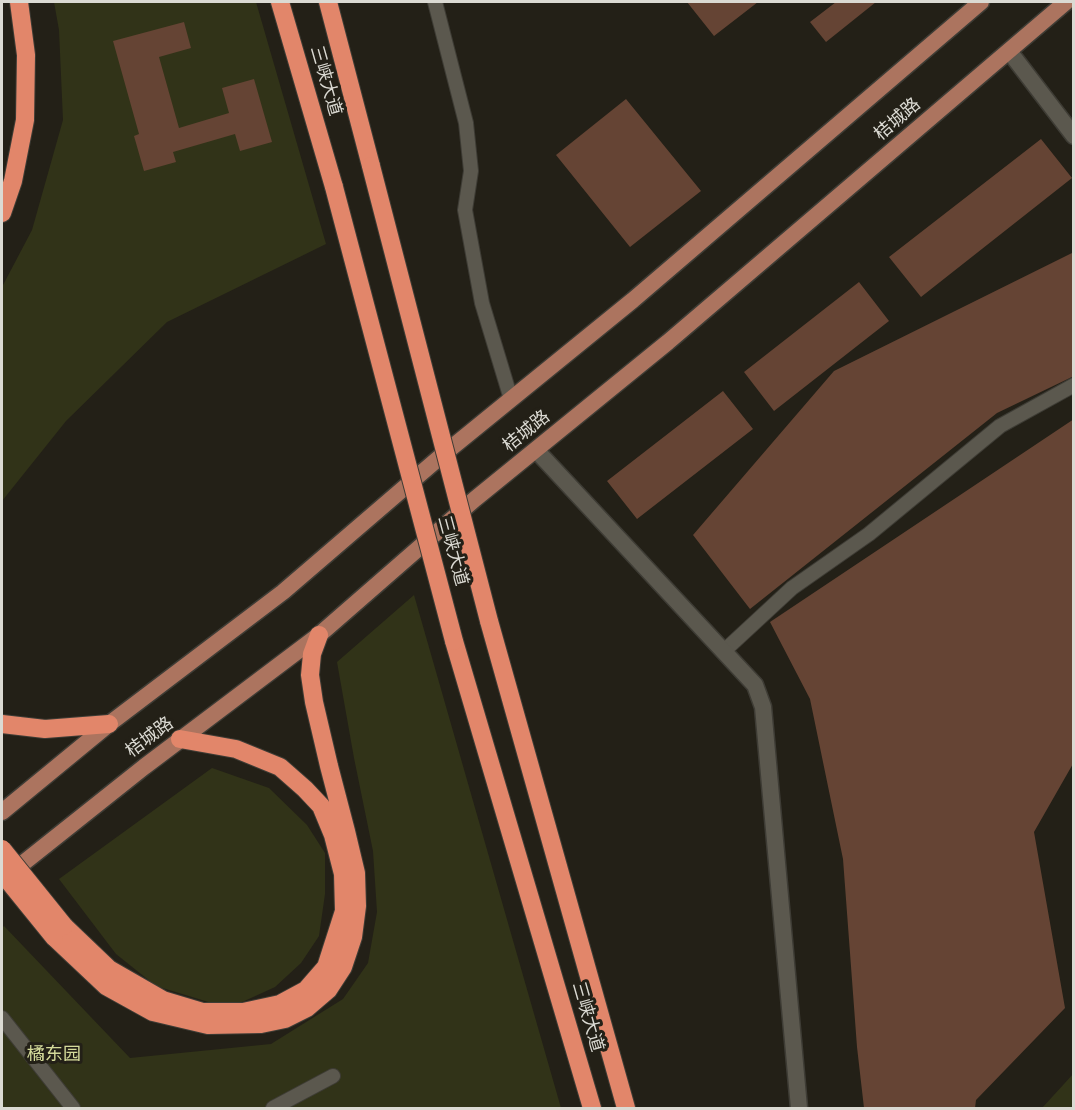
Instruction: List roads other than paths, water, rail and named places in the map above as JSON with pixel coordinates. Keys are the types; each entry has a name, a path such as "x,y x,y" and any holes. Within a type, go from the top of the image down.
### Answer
{"highway":[{"path":"2,213 13,181 25,120 26,55 19,2"},
{"name":"三峡大道","path":"280,2 334,187 454,641 592,1108"},
{"name":"三峡大道","path":"328,2 489,621 626,1108"},
{"path":"2,873 59,932 106,986 153,1012 208,1025 261,1024 285,1019 308,1008 328,990 343,967 353,937 357,906 356,873 314,702 310,675 312,654 319,635"},
{"path":"2,724 45,729 110,724"},
{"path":"2,849 59,932 109,969 163,1000 203,1012 243,1011 280,1004 306,990 326,967 344,911 343,874 333,835 321,806 280,767 236,749 180,739"}],"main road":[{"name":"桔城路","path":"2,812 110,724 284,592 440,457 633,300 981,2"},
{"name":"桔城路","path":"2,880 180,739 319,635 475,499 668,342 1066,2"}],"street":[{"path":"1008,51 1074,136"},
{"path":"536,450 755,685 763,707 799,1108"}],"lane":[{"path":"435,2 466,123 471,171 465,210 482,303 511,399"},
{"path":"724,651 792,588 869,534 1000,426 1074,385"},
{"path":"2,1018 73,1108"},
{"path":"273,1108 333,1076"}],"park label":[{"name":"橘东园","path":"54,1055"}]}
